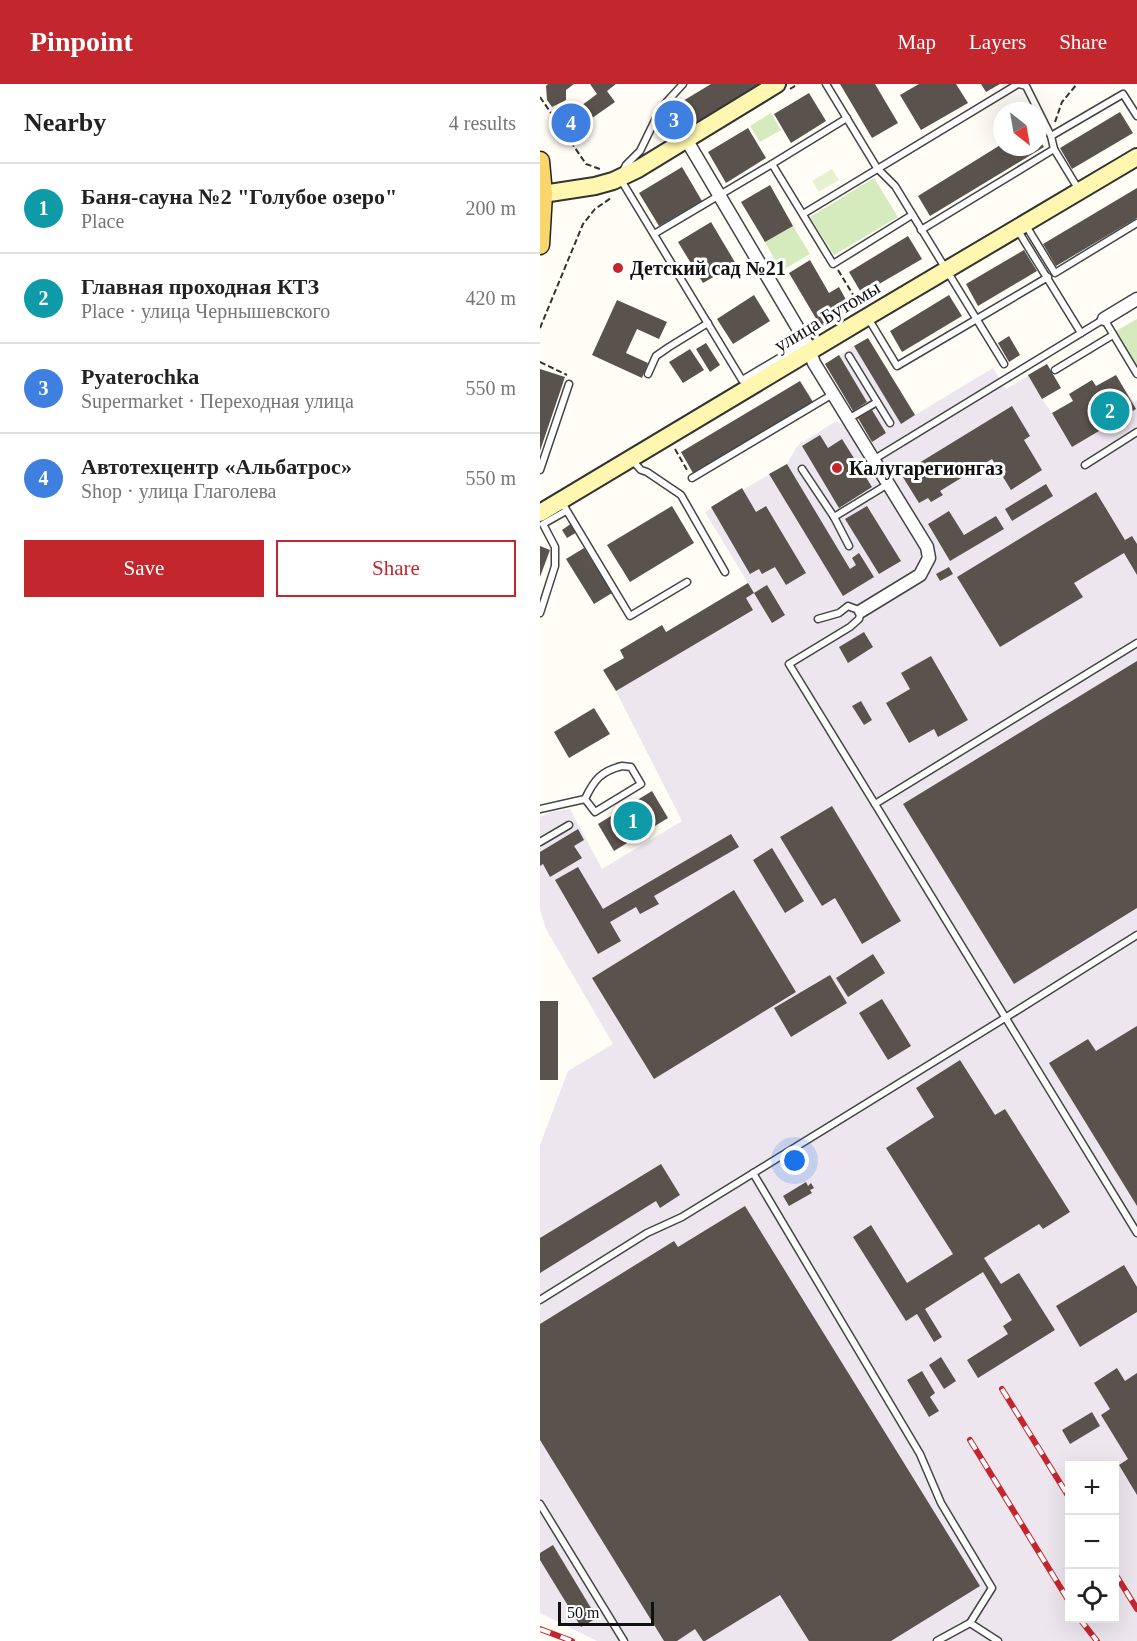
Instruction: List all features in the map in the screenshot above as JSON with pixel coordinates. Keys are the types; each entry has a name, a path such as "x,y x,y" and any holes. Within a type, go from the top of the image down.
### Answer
{"main road":[{"path":"540,161 543,194 540,245"}],"street":[{"path":"543,194 619,183 686,139 783,87"},
{"path":"686,139 808,346 814,363 832,394 927,547 929,558 920,575 861,611"},
{"name":"улица Бутомы","path":"541,519 564,506 631,458 808,346 864,313 945,271 1137,157"},
{"path":"1104,319 1137,299"}],"lane":[{"path":"683,84 661,108 640,152 626,165 619,183 654,234 742,380 808,346"},
{"path":"826,84 878,168 895,186 1004,364"},
{"path":"803,214 1018,84 1026,86 1051,136 1054,149 1080,191"},
{"path":"1051,136 1124,94 1137,116"},
{"path":"654,234 847,118"},
{"path":"921,230 1054,149"},
{"path":"772,164 833,264 912,215"},
{"path":"1021,226 1055,273 1137,223"},
{"path":"1021,226 1048,278 1082,333"},
{"path":"864,313 897,366 1048,278"},
{"path":"873,460 1104,319 1137,374"},
{"path":"648,374 656,356 708,323"},
{"path":"1055,370 1113,335"},
{"path":"849,356 890,423"},
{"path":"540,470 569,384"},
{"path":"692,478 832,394"},
{"path":"848,419 877,402"},
{"path":"1084,465 1137,432"},
{"path":"631,458 641,470 681,495 725,572"},
{"path":"801,469 834,517 849,546"},
{"path":"834,517 888,484"},
{"path":"564,506 630,615 687,582"},
{"path":"540,614 555,566 555,547 541,519"},
{"path":"818,620 839,613 848,606 861,611 859,619 850,627 789,664 1137,1233"},
{"path":"875,804 1137,643"},
{"path":"540,809 585,799 594,782 610,769 622,766 631,767 641,784 595,812 585,799"},
{"path":"540,842 569,825"},
{"path":"540,1300 647,1233 682,1217 1137,935"},
{"path":"753,1173 920,1454 941,1503 992,1588 970,1623 937,1641"},
{"path":"540,1504 624,1641"},
{"path":"970,1623 998,1641"}],"path":[{"path":"783,87 798,84"},
{"path":"1051,136 1062,102 1077,84"},
{"path":"540,97 586,164 606,171 619,183 583,224 540,328"},
{"path":"833,264 864,313"},
{"path":"540,362 567,374 569,384"},
{"path":"673,446 692,478"}],"shaded area":[{"path":"868,338 915,415 993,368 1006,389 1047,364 1061,388 1042,399 1052,413 1073,401 1069,394 1092,380 1097,386 1116,375 1133,402 1137,400 1137,1641 597,1641 540,1613 540,1145 568,1071 613,1044 546,929 540,909 540,817 551,812 570,809 602,869 682,821 616,691 753,610 741,589 748,583 705,512 787,464 797,446 836,421 871,441 825,364"}],"green space":[{"path":"771,113 781,130 760,142 750,126"},
{"path":"832,169 839,180 819,192 812,181"},
{"path":"874,178 898,217 834,255 810,217"},
{"path":"793,226 810,254 781,271 765,242"},
{"path":"1137,319 1137,366 1116,331"}],"building":[{"path":"548,84 574,84 566,90 566,100 552,107 547,100 546,86"},
{"path":"590,84 616,84 607,91 615,102 575,130 566,117 597,94"},
{"path":"711,84 761,84 681,132 668,110"},
{"path":"840,84 875,84 898,123 872,138"},
{"path":"919,84 956,84 968,103 921,130 900,95"},
{"path":"981,84 1000,84 986,92"},
{"path":"809,93 826,121 791,143 774,114"},
{"path":"1120,112 1133,133 1072,169 1060,148"},
{"path":"748,128 766,158 726,183 708,152"},
{"path":"993,150 993,156 1029,156 930,216 918,196"},
{"path":"682,167 702,201 659,226 639,193"},
{"path":"770,185 793,226 765,242 741,202"},
{"path":"1137,188 1137,218 1056,266 1043,244"},
{"path":"711,222 736,264 703,283 678,242"},
{"path":"908,236 922,259 862,294 849,272"},
{"path":"1024,250 1037,271 978,306 966,284"},
{"path":"810,260 829,293 839,287 851,309 821,327 789,273"},
{"path":"754,295 770,321 733,344 717,319"},
{"path":"949,295 962,316 902,352 890,331"},
{"path":"617,300 667,322 659,339 637,329 626,353 648,363 642,378 592,355"},
{"path":"1009,336 1020,355 1009,362 998,343"},
{"path":"868,338 915,415 901,424 854,346"},
{"path":"706,343 720,365 710,372 696,349"},
{"path":"690,349 704,370 683,383 669,362"},
{"path":"839,355 867,402 853,411 825,364"},
{"path":"1047,364 1061,388 1042,399 1028,375"},
{"path":"540,369 565,377 540,451"},
{"path":"1116,375 1136,409 1072,447 1052,413 1073,401 1069,394 1092,380 1096,386"},
{"path":"800,381 813,402 693,473 681,452"},
{"path":"1012,406 1030,436 1024,440 1042,470 1011,490 992,459 940,491 943,495 931,502 928,498 919,503 901,474"},
{"path":"872,410 886,433 872,442 858,418"},
{"name":"Калугарегионгаз","path":"820,435 828,448 842,439 872,487 839,508 802,446"},
{"path":"787,464 850,569 856,565 852,558 859,553 874,577 843,596 769,474"},
{"path":"1046,484 1053,496 1012,521 1005,509"},
{"path":"742,488 756,512 766,506 806,573 786,585 775,567 762,574 759,569 750,574 711,507"},
{"path":"1096,492 1125,540 1132,536 1137,544 1137,575 1124,553 1074,583 1083,597 1000,647 957,577"},
{"path":"672,506 694,543 630,582 607,545"},
{"path":"867,506 901,561 879,574 845,519"},
{"path":"949,511 964,535 996,516 1004,529 950,561 928,524"},
{"path":"572,523 577,532 567,538 562,530"},
{"path":"540,546 550,550 540,577"},
{"path":"584,548 612,593 594,604 566,559"},
{"path":"949,567 953,574 940,581 936,574"},
{"path":"748,583 754,593 746,598 753,610 616,691 603,670 624,658 620,650 662,625 666,632"},
{"path":"767,585 785,615 772,623 754,593"},
{"path":"864,632 873,647 848,663 839,647"},
{"path":"931,656 968,720 938,737 934,729 909,743 886,703 910,689 901,673"},
{"path":"1137,661 1137,908 1014,984 903,804"},
{"path":"861,701 872,720 864,725 852,706"},
{"path":"594,708 610,734 569,758 554,732"},
{"path":"652,791 668,818 614,851 598,824"},
{"path":"832,806 901,921 862,944 835,898 822,906 780,837"},
{"path":"578,829 584,840 574,846 582,858 550,877 543,864 540,866 540,852"},
{"path":"731,834 739,847 654,896 659,904 640,914 636,907 610,922 621,941 598,954 555,880 578,867 603,909"},
{"path":"772,848 804,901 785,913 753,860"},
{"path":"734,890 796,992 654,1079 592,978"},
{"path":"873,954 885,973 848,997 836,978"},
{"path":"830,975 847,1003 791,1037 774,1008"},
{"path":"882,999 911,1046 888,1060 859,1013"},
{"path":"540,1001 558,1001 558,1080 540,1080"},
{"path":"1137,1026 1137,1206 1049,1063 1088,1039 1096,1051"},
{"path":"960,1060 995,1115 1005,1109 1070,1212 1043,1229 1039,1224 984,1258 1001,1284 1019,1273 1055,1330 978,1378 967,1360 1008,1334 1003,1326 1012,1320 983,1272 925,1309 942,1337 934,1342 917,1314 906,1321 853,1237 871,1225 907,1283 953,1254 886,1148 934,1117 916,1088"},
{"path":"661,1164 680,1195 660,1208 656,1201 540,1273 540,1238"},
{"path":"806,1182 808,1186 811,1183 814,1188 810,1190 812,1193 789,1206 783,1196"},
{"path":"745,1206 980,1586 891,1641 809,1641 780,1595 705,1641 695,1629 677,1641 664,1641 540,1440 540,1324 674,1241 678,1247"},
{"path":"1124,1265 1137,1287 1137,1312 1080,1347 1056,1306"},
{"path":"941,1357 956,1381 944,1389 929,1365"},
{"path":"1117,1368 1125,1381 1137,1373 1137,1495 1119,1465 1128,1459 1101,1415 1110,1409 1094,1383"},
{"path":"922,1371 935,1393 930,1397 939,1411 929,1417 907,1380"},
{"path":"1092,1412 1100,1426 1070,1444 1062,1430"},
{"path":"553,1545 597,1618 581,1627 540,1560 540,1553"}],"railway":[{"path":"1002,1389 1065,1491"},
{"path":"970,1440 1065,1595"},
{"path":"1119,1580 1137,1609"},
{"path":"1083,1623 1097,1641"},
{"path":"540,1629 572,1641"}],"place":[{"name":"Pyaterochka","path":"674,120"},
{"name":"Автотехцентр «Альбатрос»","path":"571,123"},
{"name":"Детский сад №21","path":"618,268"},
{"name":"Главная проходная КТЗ","path":"1110,411"},
{"name":"Калугарегионгаз","path":"837,468"},
{"name":"Баня-сауна №2 \"Голубое озеро\"","path":"633,821"}]}
